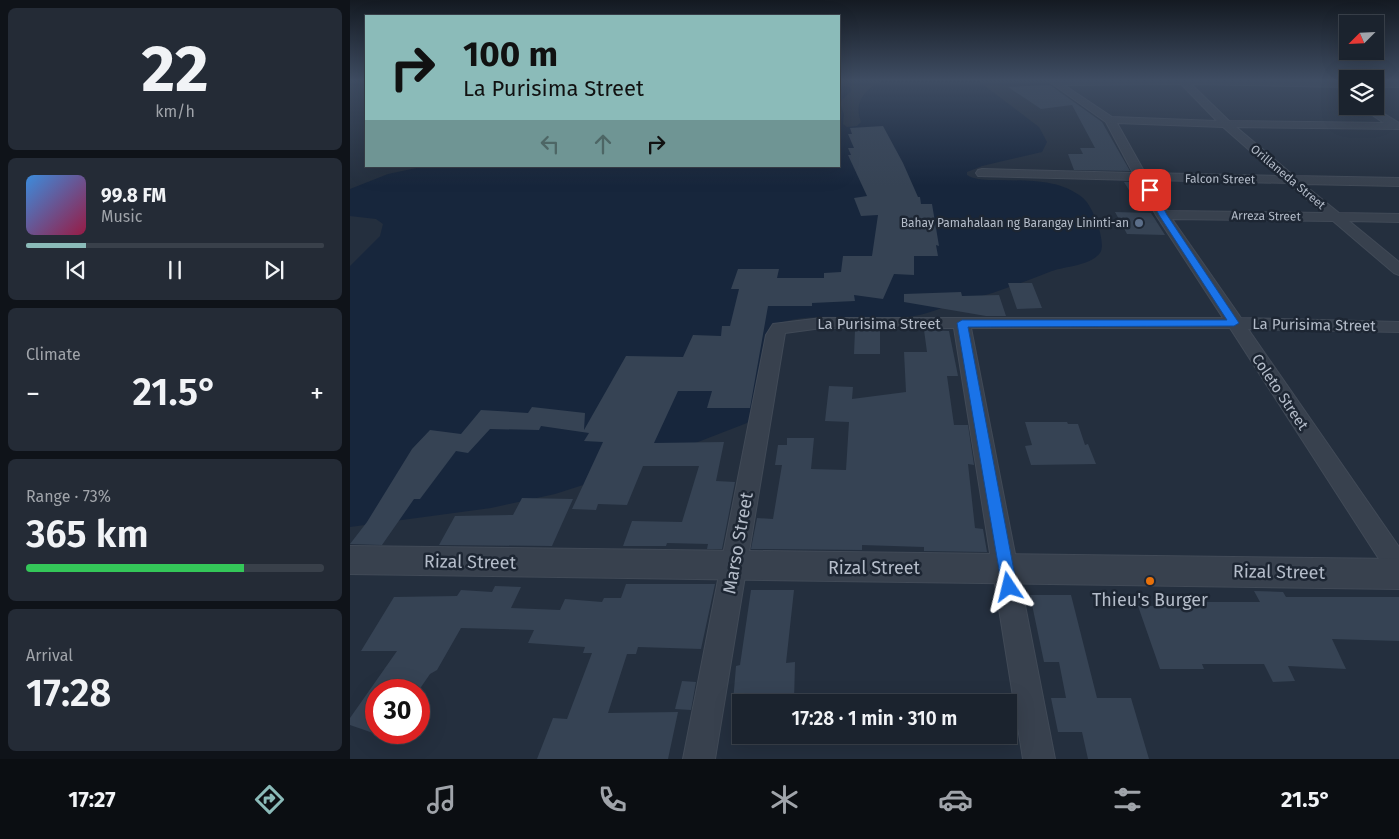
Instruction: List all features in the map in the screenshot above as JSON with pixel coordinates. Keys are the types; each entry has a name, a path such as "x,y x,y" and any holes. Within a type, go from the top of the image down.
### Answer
{"street":[{"name":"Coleto Street","path":"1103,115 1110,120 1163,215 1399,568"},
{"name":"Orillaneda Street","path":"1217,115 1334,217 1399,270"},
{"path":"1379,115 1398,127"},
{"path":"1110,120 1398,127"},
{"name":"Falcon Street","path":"982,173 1399,182"},
{"name":"Arreza Street","path":"1163,215 1399,218"},
{"name":"La Purisima Street","path":"779,328 822,323 1234,323 1399,327"},
{"path":"962,323 1039,759"},
{"name":"Marso Street","path":"699,759 775,335 779,328"},
{"name":"Rizal Street","path":"350,560 734,567 1006,568 1399,574"}],"water":[{"path":"840,115 844,115 843,124 847,127 857,126 861,122 859,115 1024,115 1039,127 1047,142 1042,152 982,166 967,172 967,175 985,180 1041,182 1063,187 1073,192 1087,202 1095,216 1102,241 1100,253 1090,261 1052,271 993,293 958,302 921,315 892,318 817,317 783,322 769,328 760,400 747,423 605,478 555,494 491,508 350,527 350,266 380,236 383,224 376,219 350,216 350,189 388,174 421,167 840,167"}],"building":[{"path":"1078,115 1093,115 1102,122 1130,171 1074,170 1068,154 1083,154 1080,148 1095,148"},
{"path":"883,126 903,163 918,197 920,197 921,204 932,204 939,246 936,245 938,256 914,256 914,275 894,274 883,299 854,295 855,301 812,303 812,306 768,306 750,408 707,408 712,391 678,391 654,443 724,442 716,481 735,482 722,549 707,549 708,544 667,543 666,546 623,546 632,521 682,522 699,466 643,466 627,505 598,504 596,510 572,509 603,442 584,441 589,433 541,426 539,430 490,429 468,453 456,451 420,499 414,499 382,545 350,544 367,522 412,449 430,430 461,434 481,410 528,413 532,407 585,413 584,430 626,356 683,357 693,335 721,336 722,326 730,326 739,289 731,289 738,269 779,269 777,278 824,278 824,273 841,272 843,256 872,256 878,215 861,216 854,198 867,196 848,155 851,155 848,148 854,148 848,134 852,134 850,128"},
{"path":"1124,182 1136,182 1145,199 1137,203"},
{"name":"Bahay Pamahalaan ng Barangay Lininti-an","path":"1115,212 1151,213 1165,235 1127,234"},
{"path":"1008,283 1032,283 1042,308 1017,309"},
{"path":"961,292 962,296 999,295 1006,316 986,316 904,302 904,294"},
{"path":"855,330 880,330 880,354 854,354"},
{"path":"924,330 949,331 958,376 947,376 954,425 968,425 974,465 968,464 975,528 983,529 987,552 924,551 924,547 862,545 862,550 751,549 757,518 773,519 782,465 775,465 778,445 787,445 787,438 814,438 811,469 846,470 849,422 825,421 829,386 853,387 852,399 906,392 904,352 927,352"},
{"path":"1025,422 1067,422 1068,424 1078,424 1085,445 1088,444 1096,464 1031,465 1025,446 1032,445"},
{"path":"522,498 573,499 552,546 439,545 455,516 513,515"},
{"path":"626,584 715,584 701,649 638,647 636,654 627,654 608,713 678,712 668,759 537,759 553,718 567,719 592,653 583,653 585,647 528,643 534,630 461,628 437,670 430,674 427,679 377,679 397,651 361,651 394,597 457,596 461,590 492,592 495,586 521,587 511,608 560,610 565,599 602,602 604,598 621,598"},
{"path":"751,590 794,590 786,663 795,662 794,694 734,694 736,666 740,665"},
{"path":"1254,591 1283,592 1286,597 1399,597 1399,641 1332,639 1346,669 1288,666 1295,681 1273,682 1264,664 1202,664 1204,669 1160,669 1138,606 1184,606 1182,602 1260,602"},
{"path":"1030,595 1071,595 1097,698 1131,698 1149,759 1088,759 1082,732 1058,732 1051,698 1066,698 1059,662 1044,662"},
{"path":"682,681 696,682 691,710 675,709"},
{"path":"365,697 365,730 350,725 350,718"}],"place":[{"name":"Bahay Pamahalaan ng Barangay Lininti-an","path":"1139,223"},
{"name":"Thieu's Burger","path":"1150,581"}],"route":[{"path":"1009,587 962,323 1234,323 1163,215 1150,190"}]}
